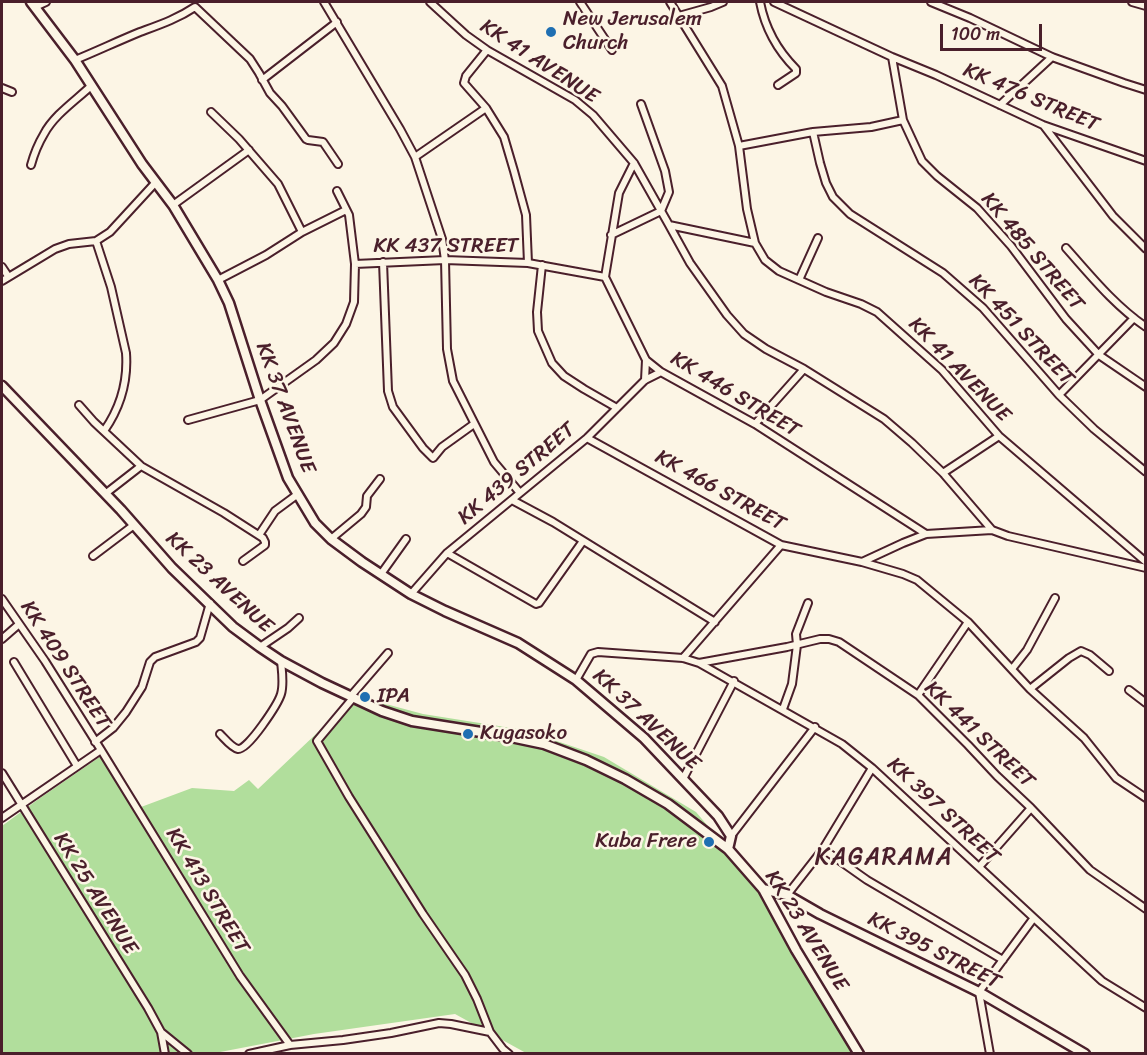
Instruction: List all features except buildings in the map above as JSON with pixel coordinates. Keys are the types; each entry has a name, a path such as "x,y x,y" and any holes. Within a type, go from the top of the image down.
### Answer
{"main road":[{"name":"KK 37 AVENUE","path":"33,4 75,60 142,164 173,205 218,280 229,303 288,478 315,523 331,539 411,594 518,644 576,680 644,738 718,816 731,836"},
{"name":"KK 23 AVENUE","path":"2,386 172,568 233,627 281,661 382,711 412,721 544,744 586,760 668,804 728,849 763,889 796,950 859,1053"},
{"path":"728,849 731,836"},
{"name":"KK 395 STREET","path":"763,889 787,895 820,914 980,992 1085,1053"}],"street":[{"path":"33,4 46,2"},
{"path":"324,2 415,157 442,239 445,260 447,349 453,381 494,462 520,493"},
{"name":"KK 41 AVENUE","path":"430,2 466,35 487,50 574,100 593,115 634,163 690,264 727,315 744,334 884,418 943,473 992,530"},
{"path":"580,2 612,50"},
{"path":"669,225 755,243 747,209 739,146 722,86 670,2"},
{"path":"679,16 723,2"},
{"path":"760,2 774,43 796,69 796,73 778,85"},
{"name":"KK 476 STREET","path":"774,2 1043,125 1146,161"},
{"path":"931,2 1052,57 1146,90"},
{"path":"1132,2 1146,6"},
{"path":"75,60 169,22 183,15 196,4 250,59 270,93 306,139 323,142 338,164"},
{"path":"262,80 337,22"},
{"path":"487,50 466,76 464,83 486,108 504,137 526,215 528,264"},
{"name":"KK 485 STREET","path":"892,57 903,120 922,161 977,208 1011,246 1066,319 1099,355 1146,387"},
{"path":"1000,105 1052,57"},
{"path":"31,165 37,147 55,118 91,86"},
{"path":"2,88 12,93"},
{"path":"611,235 661,211 669,192 665,171 641,104"},
{"path":"415,157 486,108"},
{"path":"211,112 249,150 278,184 302,232"},
{"path":"739,146 813,132 870,127 903,120"},
{"path":"1043,125 1113,216 1146,249"},
{"name":"KK 451 STREET","path":"813,132 820,164 833,197 850,214 943,273 983,308 1059,395 1146,472"},
{"path":"173,205 249,150"},
{"path":"605,277 619,193 634,163"},
{"path":"2,281 55,249 69,244 96,241 110,232 156,182"},
{"path":"337,191 350,225 355,264"},
{"path":"218,280 266,255 302,232 346,210"},
{"path":"799,280 818,238"},
{"path":"96,241 111,286 127,364 119,407 104,431"},
{"name":"KK 41 AVENUE","path":"755,243 765,260 779,271 877,312 942,370 999,436 1146,562"},
{"path":"1066,248 1100,287 1146,327"},
{"name":"KK 437 STREET","path":"260,400 316,360 334,343 346,324 354,302 355,264 445,260 528,264 605,277"},
{"path":"383,262 388,391 393,407 433,458 442,447 474,424"},
{"path":"542,265 537,312 538,331 552,363 564,376 618,408"},
{"path":"2,267 8,276"},
{"name":"KK 446 STREET","path":"605,277 646,360 661,372 755,424 926,534"},
{"path":"1059,395 1134,318"},
{"path":"645,380 646,360"},
{"path":"755,424 804,369"},
{"name":"KK 439 STREET","path":"411,594 447,553 587,438 645,380 661,372"},
{"path":"188,420 260,400"},
{"path":"79,405 141,466 259,535 266,545 243,561"},
{"path":"943,473 999,436"},
{"name":"KK 466 STREET","path":"587,438 781,545 862,562 916,580 969,622 1030,689 1084,738 1116,778 1146,798"},
{"path":"105,494 141,466"},
{"path":"331,539 361,514 366,507 367,496 380,479"},
{"path":"259,535 275,511 298,494"},
{"path":"512,500 553,522 715,622"},
{"path":"93,556 134,525"},
{"path":"862,562 926,534 992,530 1008,536 1146,568"},
{"path":"381,574 406,539"},
{"path":"447,553 536,604 539,603 583,541"},
{"path":"683,658 781,545"},
{"path":"1012,669 1027,650 1055,597"},
{"name":"KK 409 STREET","path":"2,599 45,661 101,750"},
{"path":"95,742 113,728 126,712 142,687 150,662 155,657 196,642 200,638 210,603"},
{"path":"783,710 792,684 798,628 808,603"},
{"path":"260,647 299,618"},
{"path":"918,695 969,622"},
{"path":"2,639 18,625"},
{"name":"KK 441 STREET","path":"576,680 591,654 598,652 683,658 699,663 820,639 839,642 918,695 1090,870 1146,909"},
{"path":"1030,689 1069,658 1082,651 1109,671"},
{"path":"388,653 317,741 349,797 417,905 465,975 490,1032 509,1053"},
{"path":"220,734 238,749 251,741 281,694 281,661"},
{"path":"14,663 77,766"},
{"name":"KK 397 STREET","path":"699,663 842,744 872,768 1101,981 1146,1008"},
{"path":"683,779 734,681"},
{"path":"1129,690 1146,703"},
{"path":"731,836 815,728"},
{"path":"2,818 101,750"},
{"name":"KK 413 STREET","path":"101,750 240,976 290,1045"},
{"path":"787,895 823,849 872,768"},
{"name":"KK 25 AVENUE","path":"2,773 148,1008 161,1032 165,1053"},
{"name":"KK 441 STREET","path":"979,867 1031,808"},
{"path":"823,849 867,880 1003,960"},
{"path":"990,1053 980,992 1033,919"},
{"path":"249,1053 290,1045 391,1033 439,1023 490,1032"},
{"name":"KK 25 AVENUE","path":"161,1032 188,1053"}],"green space":[{"path":"356,696 423,714 524,730 604,757 696,812 761,889 854,1053 526,1053 455,1014 314,1034 215,1053 2,1053 2,826 101,756 133,810 192,788 234,791 249,780 258,789"}],"place":[{"name":"New Jerusalem Church","path":"551,32"},
{"name":"IPA","path":"365,697"},
{"name":"Kugasoko","path":"468,734"},
{"name":"Kuba Frere","path":"709,842"}],"district":[{"name":"KAGARAMA","path":"884,858"}]}
